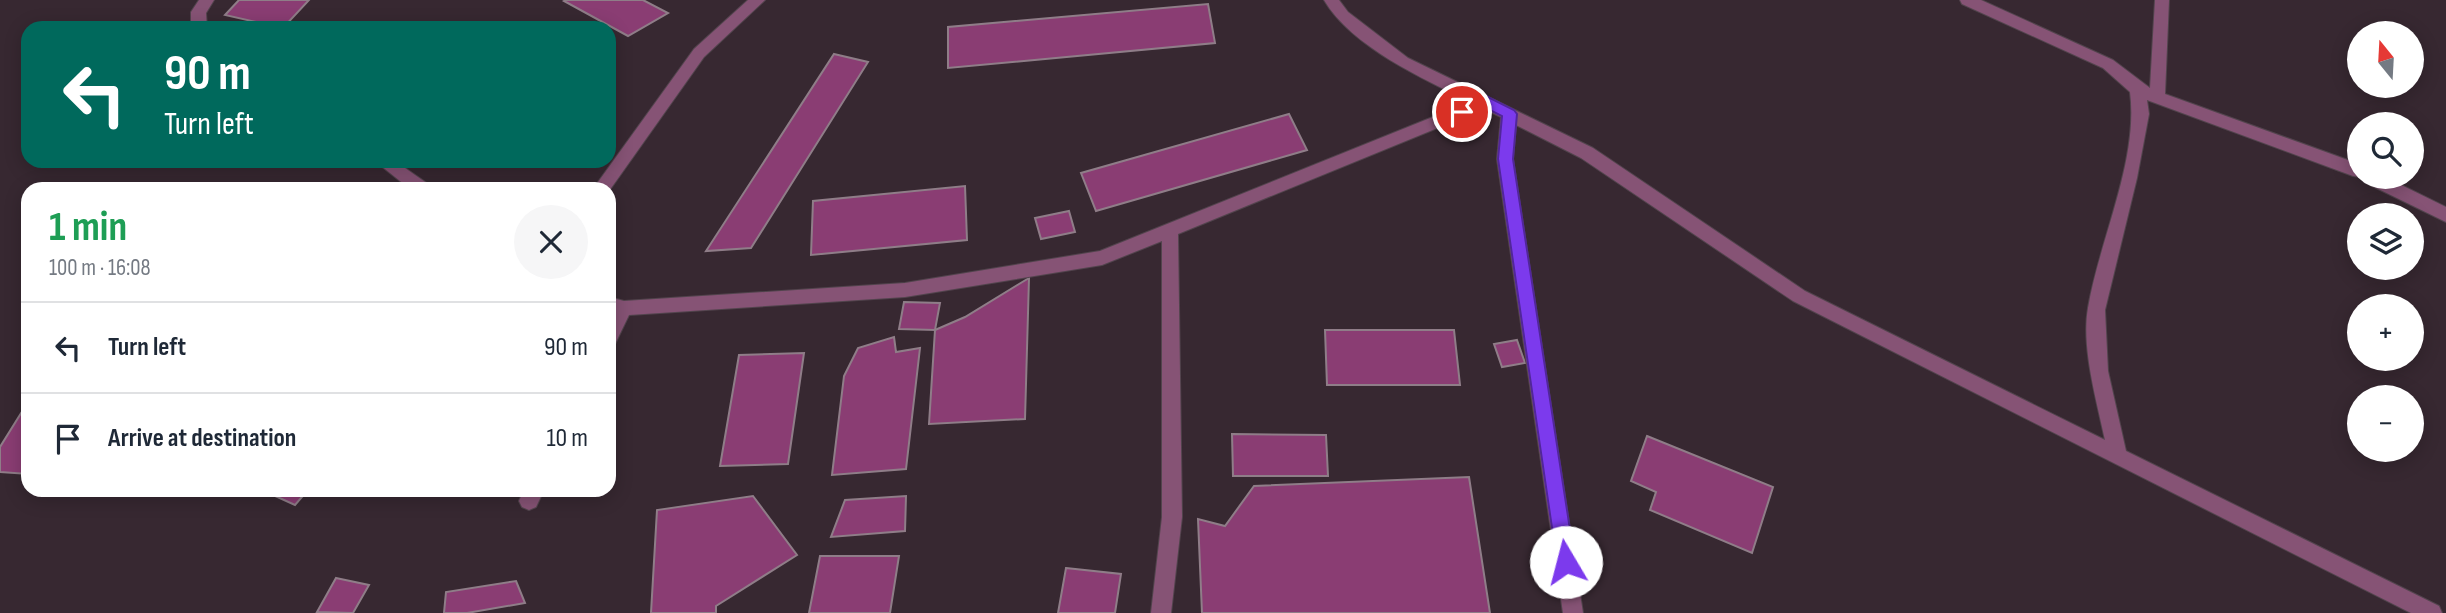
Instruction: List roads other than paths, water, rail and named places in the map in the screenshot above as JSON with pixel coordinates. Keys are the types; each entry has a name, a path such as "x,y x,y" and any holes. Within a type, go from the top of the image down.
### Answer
{"street":[{"path":"198,21 199,12 207,0"},
{"path":"606,182 699,53 758,0"},
{"path":"1331,0 1343,16 1403,62 1587,153 1799,296 2432,613"},
{"path":"1967,0 2108,64 2138,90 2347,167"},
{"path":"2157,97 2162,0"},
{"path":"2118,456 2099,371 2095,310 2129,177 2141,114 2138,90"},
{"path":"617,306 905,290 1102,258 1486,102"},
{"path":"1509,114 1505,159 1573,613"},
{"path":"393,168 412,182"},
{"path":"2394,189 2446,215"},
{"path":"1161,613 1172,517 1170,230"}]}
